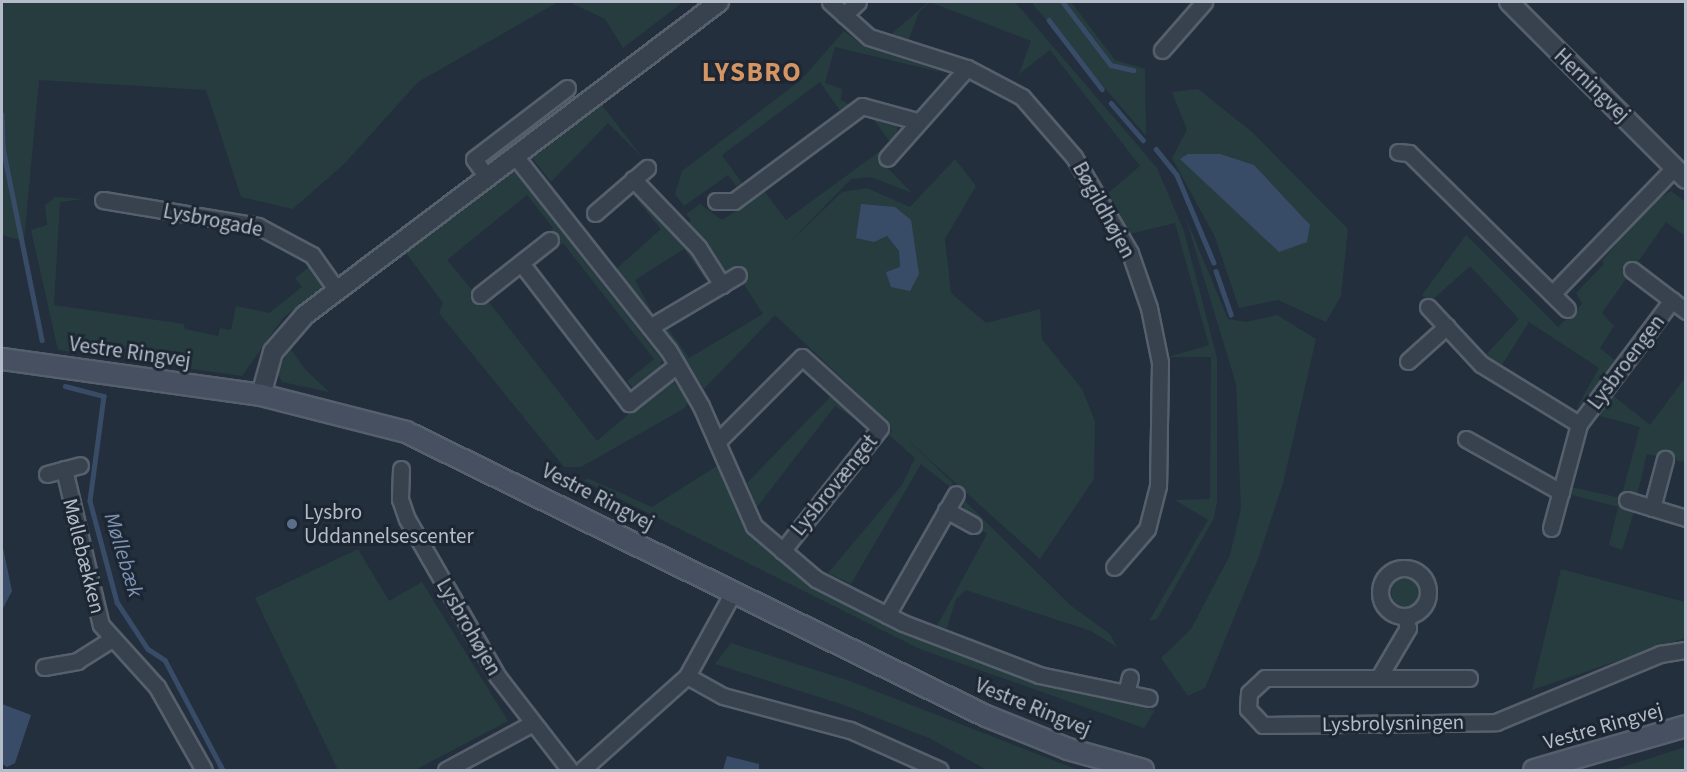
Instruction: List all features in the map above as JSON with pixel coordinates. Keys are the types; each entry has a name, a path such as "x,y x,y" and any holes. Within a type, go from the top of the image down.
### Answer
{"main road":[{"name":"Vestre Ringvej","path":"2,358 261,395 406,432 537,492 732,594 986,716 1068,749 1143,771"},
{"name":"Vestre Ringvej","path":"1534,771 1686,726"}],"street":[{"path":"261,395 266,366 286,332 336,289 719,2"},
{"name":"Bøgildhøjen","path":"830,2 869,37 967,68 1022,97 1074,157 1130,253 1149,308 1160,362 1158,486 1147,529 1114,567"},
{"path":"844,15 858,2"},
{"path":"1162,50 1204,2"},
{"name":"Herningvej","path":"1509,2 1680,174 1552,294"},
{"path":"887,158 917,121 967,68"},
{"path":"487,177 474,159 567,88"},
{"path":"543,106 557,124"},
{"path":"716,201 734,201 862,106 917,121"},
{"path":"1398,152 1409,153 1567,309"},
{"name":"Lysbrovænget","path":"515,156 650,327 677,365 717,442 754,526 782,551 816,579 887,615 1039,675 1149,698"},
{"path":"595,213 647,168"},
{"path":"633,179 698,247 722,285"},
{"name":"Lysbrogade","path":"103,200 258,226 312,255 336,289"},
{"path":"480,295 550,240"},
{"path":"521,263 630,403 677,365"},
{"name":"Lysbroengen","path":"1632,270 1686,311"},
{"path":"650,327 738,275"},
{"name":"Lysbroengen","path":"1551,528 1580,424 1672,300"},
{"name":"Lysbroengen","path":"1428,307 1481,364 1580,424"},
{"path":"1408,361 1447,326"},
{"name":"Lysbrovænget","path":"717,442 802,357 880,428 782,551"},
{"path":"1466,439 1561,492"},
{"path":"1652,508 1665,459"},
{"name":"Møllebækken","path":"47,474 80,465"},
{"name":"Møllebækken","path":"64,469 94,607 112,639 158,687 204,771"},
{"name":"Lysbrohøjen","path":"401,469 400,499 407,519 531,724 570,771"},
{"path":"887,615 956,494"},
{"path":"1627,500 1686,518"},
{"path":"946,510 973,525"},
{"path":"582,771 687,676 732,594"},
{"path":"1379,677 1408,628 1405,616"},
{"name":"Møllebækken","path":"44,667 77,661 112,639"},
{"name":"Lysbrolysningen","path":"1469,678 1265,678 1249,693 1248,709 1263,725 1496,722 1660,654 1686,650"},
{"path":"687,676 723,696 850,730 940,771"},
{"path":"1126,693 1131,676"},
{"path":"446,771 531,724"}],"green space":[{"path":"2,2 558,2 418,82 345,163 293,209 241,197 206,90 39,80 24,241 2,235"},
{"path":"569,2 683,2 623,48 605,19"},
{"path":"930,2 919,12 908,41 888,37"},
{"path":"930,2 1015,2 1157,168 1184,231 1217,358 1217,501 1214,518 1157,619 1149,621 1208,520 1175,500 1210,499 1211,357 1168,357 1209,345 1175,223 1130,234 1107,194 1140,166 1050,50 1019,74 1031,41"},
{"path":"1031,2 1071,2 1115,60 1145,69 1146,136"},
{"path":"844,31 866,47 949,74 835,47 825,83 842,89 841,100 852,106 841,112 820,82 722,155 742,183 736,186 728,175 684,206 675,194 682,171 801,80"},
{"path":"1198,89 1252,132 1348,229 1341,296 1326,322 1278,300 1239,308 1215,237 1172,158 1187,130 1172,92"},
{"path":"601,104 642,157 608,123 551,182 532,158"},
{"path":"870,115 898,122 896,138 879,159 912,193 871,177 851,179 789,243 842,192 867,188 910,207 955,159 976,186 945,239 951,293 986,323 1040,309 1042,339 1082,389 1095,421 1094,479 1040,559 902,435 953,483 950,487 921,464 851,584 828,573 902,485 915,458 889,435 892,431 870,405 775,315 704,389 666,333 667,327 689,358 763,314 735,270 725,273 685,226 691,220 686,214 700,204 722,220 765,192 786,220 891,143","holes":["911,220 910,291 899,251 887,236"]},
{"path":"513,170 662,360 661,366 633,388 627,381 654,359 563,243 557,248 547,233 553,228 527,195 447,260 483,303 488,301 597,441 671,378 689,401 685,408 581,467 564,467 439,313 443,303 406,253"},
{"path":"1671,191 1685,202 1685,236 1666,222 1602,313 1614,326 1600,348 1617,362 1575,411 1599,368 1529,322 1500,368 1484,357 1519,319 1470,266 1431,301 1422,295 1466,235 1558,327 1582,304 1576,293 1604,264 1602,261 1650,204"},
{"path":"633,195 694,253 707,275 706,280 684,249 635,280 652,312 616,269 661,229"},
{"path":"55,197 84,199 60,202 54,305 184,324 185,329 218,336 220,328 231,330 236,306 269,313 302,287 295,278 309,267 324,286 283,318 242,376 58,350 31,230 47,225 45,205"},
{"path":"1185,216 1228,319 1246,322 1277,315 1316,339 1283,483 1258,559 1205,688 1188,696 1161,658 1191,629 1230,555 1241,508 1236,384"},
{"path":"290,348 305,369 329,392 282,382 277,372"},
{"path":"805,367 866,426 835,406 757,507 747,483 830,397"},
{"path":"1685,378 1685,457 1683,462 1647,454 1637,495 1628,493 1635,509 1622,550 1609,545 1618,507 1568,494 1571,487 1621,498 1640,427 1593,414 1610,393 1650,425"},
{"path":"720,464 748,531 814,584 1037,681 1155,710 1144,728 920,649 584,481 587,478 652,507"},
{"path":"962,498 1070,605 1110,634 1117,647 1091,631 966,590 956,599 947,628 937,626 987,534 976,526 980,519 964,509"},
{"path":"358,549 389,601 422,582 508,721 415,770 338,770 255,598"},
{"path":"1561,569 1685,602 1685,638 1532,690"},
{"path":"1408,574 1420,579 1425,591 1420,603 1408,608 1396,603 1391,591 1396,579"},
{"path":"731,643 847,680 1078,770 987,770 929,738 841,704 715,664"},
{"path":"1685,747 1685,770 1613,770"}],"water":[{"path":"1188,154 1220,154 1254,165 1310,225 1307,242 1279,252 1180,159"},
{"path":"861,204 895,207 911,220 919,274 910,291 891,287 886,272 900,267 899,251 887,236 874,242 856,238"},
{"path":"2,543 12,591 2,610"},
{"path":"2,704 31,715 15,763 7,767 2,764"},
{"path":"727,756 759,764 759,770 723,770"}],"waterway":[{"path":"1063,2 1111,65 1133,70"},
{"path":"1049,20 1102,89"},
{"path":"1111,103 1143,140"},
{"name":"Møllebæk","path":"2,114 3,148 42,340"},
{"path":"1156,149 1177,175 1214,263"},
{"path":"1216,271 1231,314"},
{"name":"Møllebæk","path":"65,386 104,396 90,501 117,602 148,649 165,660 223,770"}],"place":[{"name":"Lysbro Uddannelsescenter","path":"292,524"}],"district":[{"name":"LYSBRO","path":"752,73"}]}
